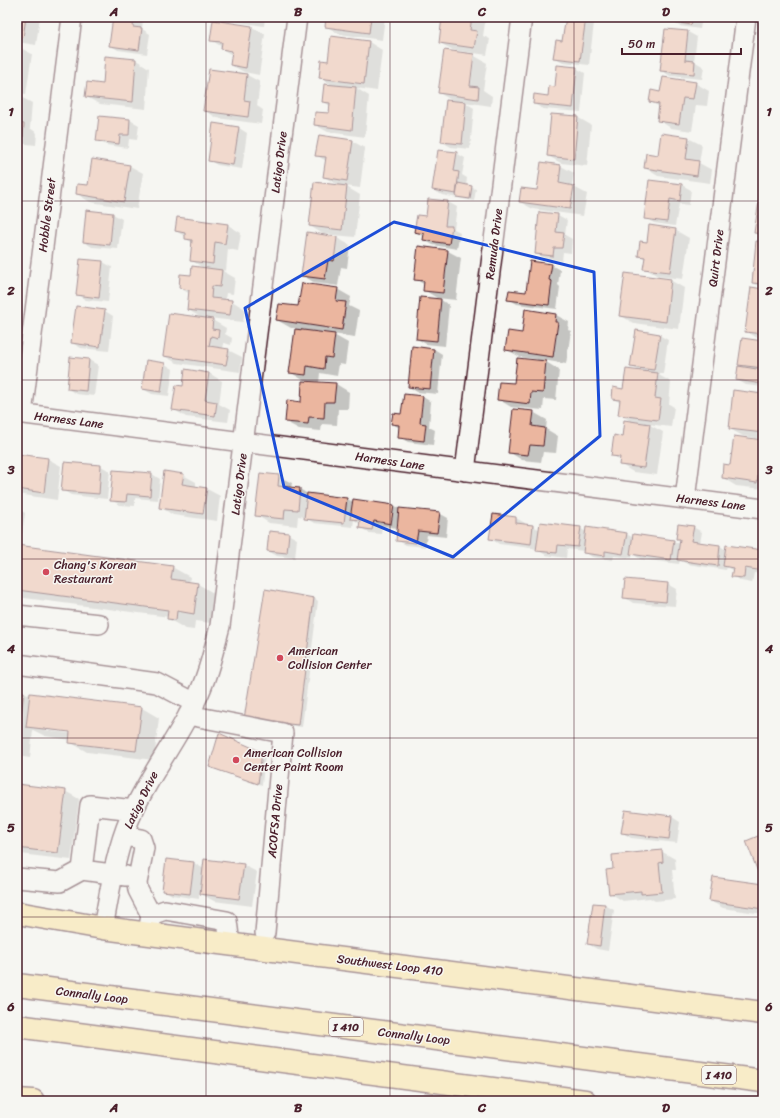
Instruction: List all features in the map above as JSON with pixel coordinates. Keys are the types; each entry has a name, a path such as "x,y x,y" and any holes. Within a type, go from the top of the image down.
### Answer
{"main road":[{"name":"Southwest Loop 410","path":"17,913 103,928 149,925 230,944 763,1013"},
{"name":"Connally Loop","path":"17,985 763,1080"},
{"path":"17,1026 585,1101"},
{"path":"17,1100 33,1101"}],"street":[{"name":"Hobble Street","path":"20,413 72,17"},
{"name":"Latigo Drive","path":"103,928 113,874 124,836 134,810 151,777 191,709 211,664 220,626 297,17"},
{"name":"Remuda Drive","path":"465,471 522,17"},
{"name":"Quirt Drive","path":"685,499 746,17"},
{"name":"Harness Lane","path":"20,413 763,508"},
{"path":"17,615 99,624"},
{"path":"17,664 157,683 191,709"},
{"name":"ACOFSA Drive","path":"191,709 283,733 265,933"},
{"path":"82,870 90,805 134,810"},
{"path":"124,836 141,839 144,848 138,879 138,890 149,925"},
{"path":"17,878 60,882 82,870 138,879"}],"highlighted area":[{"path":"394,222 594,272 600,436 453,557 284,487 245,308"}],"building":[{"path":"17,17 26,17 23,38 17,37"},
{"path":"113,17 134,17 133,27 142,28 139,50 109,46"},
{"path":"326,17 371,17 369,33 325,27"},
{"path":"442,17 472,17 470,30 477,31 474,48 439,43"},
{"path":"566,17 586,17 580,61 553,58 556,40 562,41"},
{"path":"670,17 693,17 691,25 669,21"},
{"path":"213,20 252,26 246,68 230,65 232,51 221,49 222,42 210,41"},
{"path":"665,29 688,31 685,60 695,61 694,74 660,71"},
{"path":"331,36 369,41 364,84 319,78 321,60 328,61"},
{"path":"444,50 474,54 470,86 479,87 478,99 438,93"},
{"path":"105,56 136,59 133,102 85,97 87,82 103,84"},
{"path":"557,65 577,67 573,108 533,104 534,94 548,96 549,86 555,87"},
{"path":"209,69 247,74 244,100 250,101 248,117 203,111"},
{"path":"663,77 696,82 693,99 683,98 679,124 657,121 659,104 649,102 651,90 660,92"},
{"path":"324,84 356,87 352,130 314,125 315,112 329,113 330,103 322,102"},
{"path":"446,100 466,102 462,144 441,142"},
{"path":"551,114 578,116 574,159 547,156"},
{"path":"99,116 130,119 129,135 120,135 119,144 96,141"},
{"path":"761,119 763,119 763,134 759,134"},
{"path":"17,123 24,124 23,138 17,137"},
{"path":"213,123 239,127 233,165 208,161"},
{"path":"661,133 689,137 686,159 699,161 697,176 644,168 646,153 658,155"},
{"path":"319,135 353,140 347,181 323,177 326,157 315,156"},
{"path":"438,150 457,152 454,171 459,172 456,194 432,190"},
{"path":"92,159 130,165 124,202 76,194 77,184 88,185"},
{"path":"541,162 561,165 559,183 574,186 570,209 519,202 521,188 537,190"},
{"path":"649,180 682,184 680,201 670,199 667,222 644,219"},
{"path":"314,182 347,186 342,230 309,226"},
{"path":"458,183 472,186 470,199 456,197"},
{"path":"760,194 763,194 763,234 754,233"},
{"path":"428,199 448,201 445,226 452,226 449,244 423,240 424,234 414,232 417,215 426,216"},
{"path":"86,210 113,213 110,245 83,242"},
{"path":"539,212 558,214 556,232 564,233 562,248 554,248 553,256 535,254"},
{"path":"177,217 228,224 225,244 215,242 213,264 190,261 192,240 185,239 185,233 175,231"},
{"path":"649,225 676,229 670,272 643,269 645,257 638,256 640,241 647,242"},
{"path":"307,232 337,237 334,261 328,260 325,279 301,276"},
{"path":"756,241 763,242 763,284 752,283"},
{"path":"418,246 448,250 443,293 423,291 424,281 414,280"},
{"path":"80,259 103,261 99,298 76,295"},
{"path":"530,261 552,264 549,280 552,281 549,305 507,300 509,290 526,292"},
{"path":"192,266 222,270 220,287 212,286 211,298 232,300 230,315 187,310 189,290 179,288 180,274 191,275"},
{"path":"625,273 671,279 666,322 619,316"},
{"path":"302,283 338,288 336,301 346,302 342,330 276,320 279,304 298,306"},
{"path":"751,287 763,289 763,334 745,332"},
{"path":"420,297 441,299 437,341 416,339"},
{"path":"76,306 105,310 100,347 71,343"},
{"path":"525,309 556,314 555,322 558,322 553,357 505,350 508,331 522,333"},
{"path":"169,313 213,319 212,329 219,330 218,338 211,336 209,346 229,349 226,365 163,356"},
{"path":"295,329 335,334 332,358 325,357 324,369 307,366 306,375 289,373"},
{"path":"636,330 660,334 654,370 630,367"},
{"path":"742,338 763,341 763,368 738,365"},
{"path":"412,346 434,349 430,389 408,387"},
{"path":"70,357 89,359 86,391 67,389"},
{"path":"517,358 546,361 543,393 531,392 530,404 497,400 499,382 514,383"},
{"path":"146,360 165,363 161,392 142,389"},
{"path":"738,366 763,370 763,384 736,380"},
{"path":"185,369 209,373 205,400 217,402 215,416 172,410 176,385 183,386"},
{"path":"626,369 658,373 655,398 661,399 658,420 618,415 620,400 612,399 613,387 623,389"},
{"path":"302,381 336,383 334,402 325,402 324,418 309,417 308,424 285,422 287,400 301,402"},
{"path":"733,390 763,394 763,433 729,429"},
{"path":"404,394 423,396 420,423 426,424 424,441 398,438 399,425 391,424 393,413 401,414"},
{"path":"513,409 534,411 532,426 545,428 543,446 530,445 528,455 508,453"},
{"path":"624,420 650,424 644,468 619,465 620,457 611,456 614,435 622,437"},
{"path":"734,436 763,440 757,483 722,478 723,464 730,465"},
{"path":"17,454 48,458 44,493 17,489"},
{"path":"64,462 101,465 99,494 61,491"},
{"path":"113,470 152,473 150,496 127,494 126,502 110,501"},
{"path":"164,471 184,474 182,484 207,488 203,514 159,508"},
{"path":"260,473 279,475 278,486 300,488 298,510 285,509 284,519 255,516"},
{"path":"307,493 347,498 344,523 304,519"},
{"path":"353,499 394,505 391,524 374,521 372,530 359,528 360,520 350,519"},
{"path":"399,508 440,512 437,533 418,531 416,543 396,541"},
{"path":"493,514 516,517 516,523 533,525 531,544 489,539"},
{"path":"540,522 581,527 578,547 558,545 557,553 536,551"},
{"path":"678,524 694,526 691,541 720,545 718,566 677,560 680,539 676,539"},
{"path":"586,527 627,533 623,554 605,551 605,556 583,553"},
{"path":"269,531 289,533 287,553 267,551"},
{"path":"633,534 674,540 671,560 630,554"},
{"path":"17,545 173,566 171,579 198,583 194,614 177,611 176,620 167,619 168,610 17,590"},
{"path":"726,545 763,550 763,571 745,568 744,578 731,577 733,568 723,566"},
{"path":"625,579 668,583 666,602 623,598"},
{"name":"American Collision Center","path":"265,589 314,598 298,725 244,719"},
{"path":"17,691 24,692 17,750"},
{"path":"30,693 142,707 136,751 69,743 70,732 26,727"},
{"name":"American Collision Center Paint Room","path":"219,733 262,752 258,784 209,767"},
{"path":"17,784 66,790 58,853 17,848"},
{"path":"625,810 672,816 669,839 621,833"},
{"path":"763,834 763,879 761,880 746,841"},
{"path":"662,850 663,862 659,863 662,892 641,894 641,891 609,894 606,870 613,869 612,855"},
{"path":"166,859 194,862 190,894 162,891"},
{"path":"204,859 244,864 239,899 200,894"},
{"path":"713,877 763,884 763,909 709,901"},
{"path":"593,903 605,904 600,946 587,944"}],"place":[{"name":"Chang's Korean Restaurant","path":"46,572"},
{"name":"American Collision Center","path":"280,658"},
{"name":"American Collision Center Paint Room","path":"236,760"}]}
